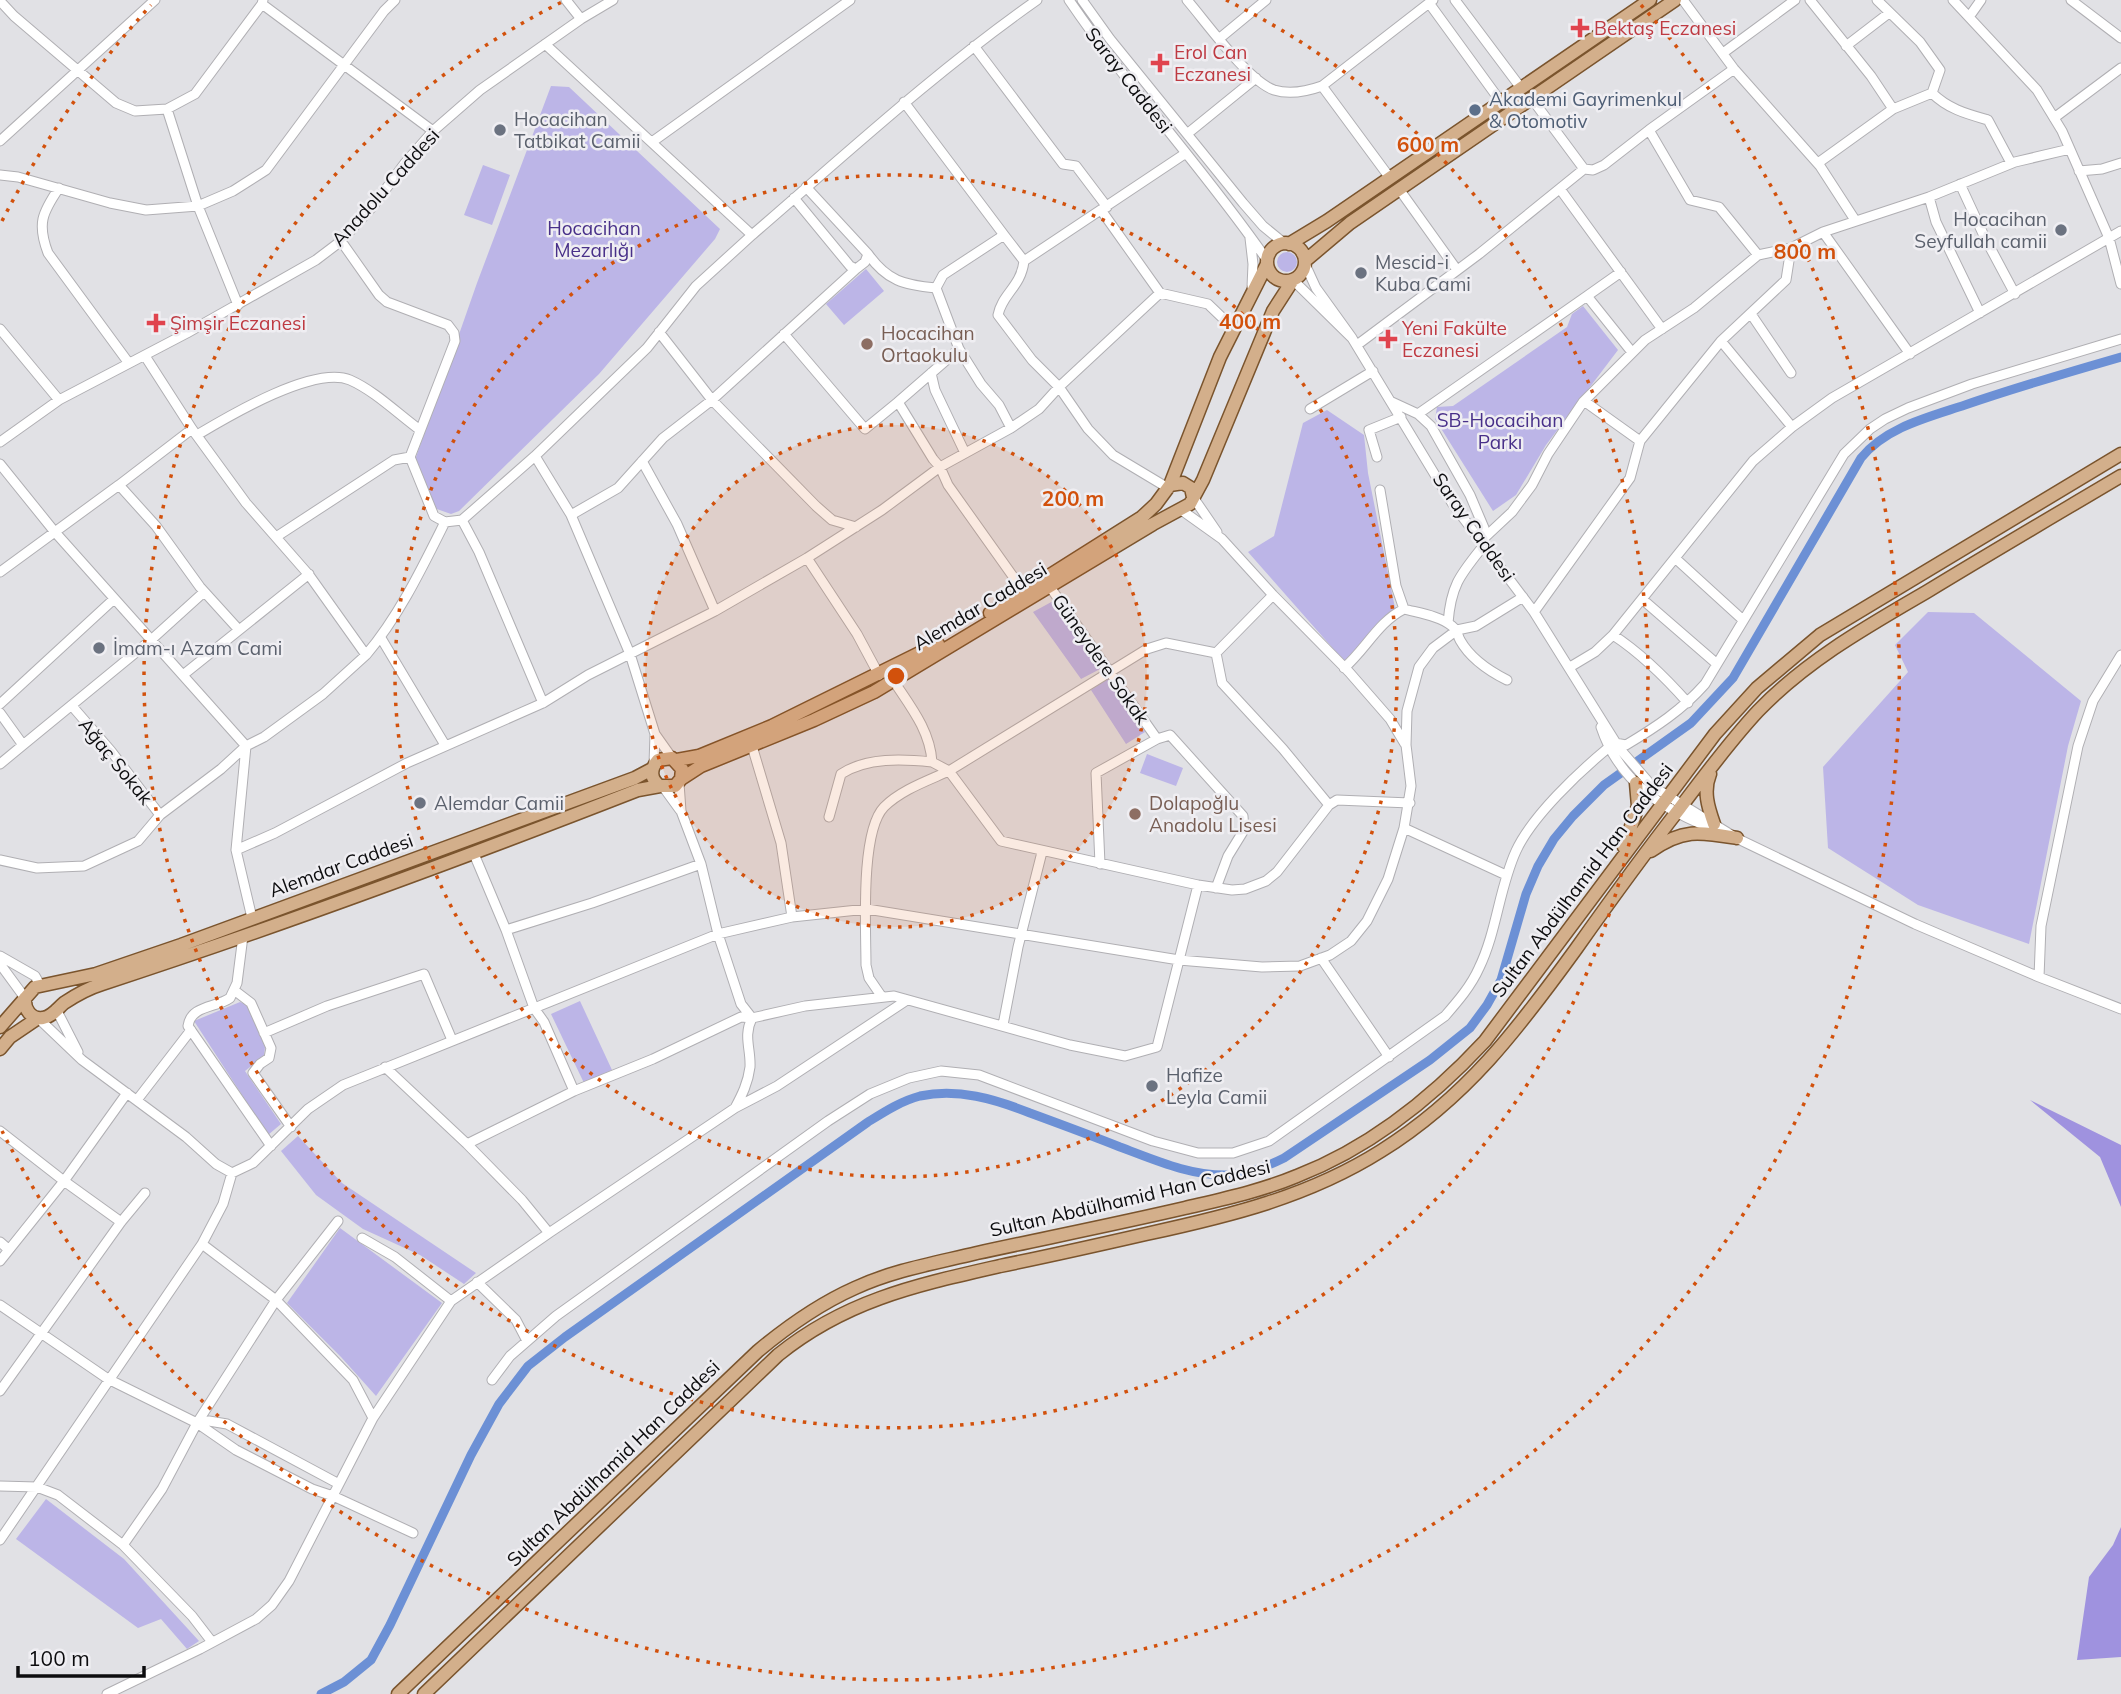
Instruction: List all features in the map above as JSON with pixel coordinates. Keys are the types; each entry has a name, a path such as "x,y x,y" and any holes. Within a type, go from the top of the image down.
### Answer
{"main road":[{"path":"1293,280 1281,281 1268,269 1267,262 1275,247 1287,244 1327,221 1650,0"},
{"path":"1193,497 1191,488 1183,482 1168,488 1168,504 1180,509 1190,504 1203,480 1273,310 1293,280 1301,274 1305,263 1350,223 1675,0"},
{"path":"1287,244 1298,248 1305,263"},
{"name":"Alemdar Caddesi","path":"675,759 699,756 772,726 915,657 1142,517 1168,488 1203,396 1267,262"},
{"name":"Sultan Abdülhamid Han Caddesi","path":"398,1694 758,1351 821,1305 871,1281 921,1265 1167,1212 1266,1187 1321,1166 1376,1134 1432,1091 1485,1041 1737,708 1781,666 1813,640 2121,454"},
{"name":"Sultan Abdülhamid Han Caddesi","path":"424,1694 768,1365 800,1338 830,1320 866,1302 917,1285 1259,1207 1334,1178 1394,1143 1446,1102 1492,1059 1713,764 1759,710 1812,663 1862,629 2121,475"},
{"name":"Alemdar Caddesi","path":"680,781 701,766 814,720 893,680 1180,509"},
{"path":"662,758 675,759 682,769 680,781 662,787 653,779 653,766 662,758"},
{"path":"1713,764 1706,786 1714,824"},
{"name":"Alemdar Caddesi","path":"40,985 96,974 252,919 635,778 653,766"},
{"path":"1614,869 1631,830 1637,808 1636,779"},
{"name":"Alemdar Caddesi","path":"56,1009 96,986 474,854 638,790 662,787"},
{"path":"1642,857 1672,837 1686,833 1704,832 1737,838"},
{"path":"0,1027 30,989 40,985 53,991 57,1000 56,1009 48,1017 38,1018 10,1037 0,1049"},
{"path":"25,998 26,1009 38,1018"}],"street":[{"path":"0,141 155,0"},
{"path":"0,175 59,187 146,211 198,206 233,191 266,170 384,11 395,0"},
{"path":"566,0 581,19"},
{"name":"Anadolu Caddesi","path":"0,442 59,400 128,362 145,356 316,260 341,241 374,205 433,131 480,90 581,19 613,0"},
{"path":"652,142 850,0"},
{"path":"341,241 379,295 387,302 448,325 454,333 455,341 410,457 434,516 444,522 461,520 536,456 647,348 696,286 752,234 904,102 1037,0"},
{"name":"Saray Caddesi","path":"1069,0 1091,33 1249,233 1267,262"},
{"name":"Saray Caddesi","path":"1082,0 1110,39 1263,226 1287,244"},
{"path":"1187,0 1255,78 1273,89 1287,92 1308,91 1322,86 1431,1 1501,102"},
{"path":"1220,38 1266,0"},
{"path":"1455,0 1521,88"},
{"path":"1683,0 1734,69 1818,163 1855,220"},
{"path":"1723,53 1795,0"},
{"path":"1810,0 1871,76 1893,109"},
{"path":"1818,163 1893,109 1931,93 1940,71 1920,42 1877,0"},
{"path":"1953,0 2036,90 2054,118 2109,238 2121,284"},
{"path":"1969,18 1981,0"},
{"path":"2071,0 2121,38"},
{"path":"0,1 116,103 135,111 167,109 195,94 263,2 433,131"},
{"path":"1846,46 1889,13"},
{"path":"545,44 752,234"},
{"path":"974,46 1063,164 1076,166 1160,293 1209,304 1234,329"},
{"path":"2054,118 2121,68"},
{"path":"1532,99 1584,169 1592,170 1604,165 1734,69"},
{"path":"1187,134 1255,78"},
{"path":"1322,86 1390,178"},
{"path":"1931,93 1942,104 1964,114 1988,120 2011,163"},
{"path":"904,102 1024,261 1023,273 1012,292 1000,305 998,315 1032,360 1059,387 1088,429 1113,455 1168,488"},
{"path":"167,109 198,206 238,305"},
{"path":"1649,130 1690,200 1719,207 1758,255"},
{"path":"1448,623 1450,602 1457,579 1483,543 1512,512 1532,485 1548,453 1584,401 1631,351 1695,308 1758,255 1791,248 1823,232 1929,197 2011,163 2070,149"},
{"path":"1024,261 1186,153"},
{"path":"2079,171 2102,169 2121,163"},
{"path":"1354,342 1457,270 1584,169"},
{"path":"1961,184 1985,238 2015,294"},
{"path":"59,187 44,209 41,234 48,253 128,362"},
{"path":"807,187 880,271 906,285 936,288"},
{"path":"1399,189 1457,270"},
{"path":"1560,189 1662,328"},
{"path":"1929,197 1936,222 1980,313"},
{"path":"793,198 850,266 856,269"},
{"path":"1570,667 1595,652 1613,635 1753,461 1792,427 1832,398 2121,231"},
{"path":"1823,232 1910,354"},
{"path":"1249,233 1253,264 1251,294"},
{"path":"1004,235 943,275 936,288 959,349 1012,428"},
{"path":"1534,612 1630,478 1640,442 1721,341 1787,280 1791,248"},
{"path":"571,515 618,488 663,438 712,400 865,262 868,254"},
{"name":"Saray Caddesi","path":"1305,263 1316,288 1373,371 1452,503 1534,612 1570,667 1614,748 1636,779 1651,786 1665,801 1679,809"},
{"path":"1418,414 1621,272"},
{"name":"Saray Caddesi","path":"1293,280 1354,342"},
{"path":"236,850 275,833 445,744 543,703 629,654 715,611 807,558 940,467 1012,428 1039,409 1160,293"},
{"path":"1587,296 1631,351"},
{"path":"1751,314 1791,373"},
{"path":"0,329 59,400"},
{"path":"659,332 712,400 816,506 832,520 856,527"},
{"path":"784,334 864,429 959,349"},
{"path":"492,1380 510,1356 556,1315 828,1121 870,1094 909,1078 941,1071 979,1075 1153,1141 1198,1153 1233,1153 1269,1141 1445,1016 1464,994 1484,956 1506,875 1517,848 1534,820 1614,748 1626,745 1664,722 1688,703 1705,684 1844,454 1870,429 1908,408 1972,384 2121,339"},
{"path":"1721,341 1792,427"},
{"path":"145,356 246,503 309,574 366,655"},
{"path":"1310,409 1373,371"},
{"path":"931,373 935,390 965,453"},
{"path":"0,572 195,432 306,381 347,379 420,430"},
{"path":"1584,401 1640,442"},
{"path":"898,402 959,501 1024,592"},
{"path":"1392,402 1418,414 1431,426 1471,495 1484,528 1483,543"},
{"path":"1377,457 1369,430 1401,417"},
{"path":"536,456 571,515 629,654 655,734 675,759"},
{"path":"276,537 394,460 410,457"},
{"path":"642,461 677,524 715,611"},
{"path":"0,464 54,531 246,746 236,850 252,919"},
{"path":"119,485 156,527 204,592 239,630"},
{"path":"1380,490 1396,586 1404,609"},
{"path":"1193,497 1222,539 1345,668 1390,719 1406,745"},
{"path":"1180,509 1222,539"},
{"path":"461,520 479,552 543,703"},
{"path":"0,860 37,868 83,866 138,841 160,815 221,769 246,746 264,737 318,698 366,655 381,638 422,567 444,522"},
{"path":"807,558 857,634 879,675"},
{"path":"1675,558 1743,620"},
{"path":"183,675 309,574"},
{"name":"Güneydere Sokak","path":"1050,587 1157,739 1170,735 1243,816 1244,830 1228,856 1216,888"},
{"path":"0,764 151,640 204,592"},
{"path":"1216,653 1273,595"},
{"path":"0,1540 202,1244 223,1204 232,1173 253,1163 308,1109 343,1085 718,934 793,916 866,909 1178,960 1262,967 1300,966 1330,955 1351,941 1367,921 1388,879 1404,828 1411,786 1406,745 1408,711 1419,667 1433,648 1457,630 1476,626 1523,597"},
{"path":"0,704 114,599"},
{"path":"1642,599 1717,664"},
{"path":"1404,609 1448,623 1457,630 1459,639 1473,657 1507,680"},
{"path":"1345,668 1381,625 1404,609"},
{"path":"1613,635 1637,650 1688,703"},
{"path":"381,638 445,744"},
{"path":"882,997 869,978 866,965 866,909 868,859 876,817 885,806 907,790 949,771 1147,649 1166,643 1216,653"},
{"path":"1216,653 1222,683 1283,749 1329,805"},
{"path":"2039,977 2041,926 2078,746 2093,701 2121,655"},
{"path":"893,680 923,725 931,746 932,762"},
{"name":"Ağaç Sokak","path":"72,706 160,815"},
{"path":"0,713 23,745"},
{"path":"653,766 655,734"},
{"path":"1100,864 1096,773 1157,739"},
{"path":"752,746 781,843 793,916"},
{"path":"829,817 841,774 848,770 873,762 932,762 949,771 1001,841 1198,885 1245,889 1266,881 1293,855 1329,805 1337,800 1410,803"},
{"path":"680,781 681,811"},
{"path":"662,787 681,811 701,863 718,934 741,1004 752,1018"},
{"path":"1679,809 1714,824 1737,838"},
{"path":"1679,809 1915,924 2121,1009"},
{"path":"1404,828 1506,875"},
{"path":"1003,1025 1018,947 1042,852"},
{"path":"474,854 506,930 534,1008 544,1023 574,1091"},
{"path":"506,930 592,903 701,863"},
{"path":"467,1144 574,1091 653,1059 741,1017 752,1018 805,1006 894,996 1070,1045 1125,1056 1152,1049 1157,1047 1198,885"},
{"path":"243,936 237,983 230,998 191,1016 188,1026 271,1146"},
{"path":"0,956 35,976 40,985"},
{"path":"1321,958 1389,1057"},
{"path":"0,964 25,998"},
{"path":"264,1033 327,1006 424,974 452,1040"},
{"path":"234,990 251,1003 271,1053 253,1073 290,1127"},
{"path":"107,1694 256,1619 272,1605 289,1581 373,1418 451,1301 734,1108 777,1086 906,1000"},
{"path":"56,1009 82,1060"},
{"path":"38,1018 82,1060 186,1137 215,1164 232,1173"},
{"path":"734,1108 746,1086 750,1064 747,1029 752,1018"},
{"path":"137,1100 191,1030"},
{"path":"385,1068 523,1200 549,1233"},
{"path":"0,1261 64,1181 127,1093"},
{"path":"0,1131 121,1222"},
{"path":"0,1391 121,1222 145,1194"},
{"path":"123,1545 162,1489 197,1423 276,1300 338,1221"},
{"path":"362,1238 395,1257 451,1301"},
{"path":"0,1242 8,1249"},
{"path":"202,1244 276,1300 353,1380 373,1418"},
{"path":"477,1282 516,1320 527,1341"},
{"path":"0,1305 108,1379 197,1423 236,1450 312,1489 413,1533"},
{"path":"197,1423 209,1421 227,1424 339,1484"},
{"path":"0,1486 37,1487 58,1495 123,1545 192,1616 212,1642"}],"green space":[{"name":"Hocacihan Mezarlığı","path":"551,86 569,87 720,229 715,239 599,374 459,511 451,514 434,508 415,460 477,283"},
{"path":"483,165 510,175 492,225 464,215"},
{"path":"1287,252 1294,255 1297,262 1294,269 1287,272 1280,269 1277,262 1280,255"},
{"path":"866,269 884,291 844,325 826,304"},
{"name":"SB-Hocacihan Parkı","path":"1583,306 1618,350 1546,445 1516,495 1493,511 1435,419 1437,407 1453,406 1567,327 1572,314"},
{"path":"1327,410 1364,435 1368,473 1395,608 1344,661 1248,552 1274,536 1303,423"},
{"path":"1055,600 1102,668 1081,679 1033,612"},
{"path":"1928,612 1974,613 2081,701 2068,746 2029,944 1918,905 1828,848 1823,767 1908,672 1895,645"},
{"path":"1109,678 1145,732 1126,744 1091,690"},
{"path":"1147,754 1183,768 1176,786 1140,773"},
{"path":"580,1001 612,1070 584,1083 551,1014"},
{"path":"240,1002 247,1005 265,1047 264,1056 245,1071 281,1124 268,1135 194,1021"},
{"path":"298,1136 342,1183 476,1273 464,1284 420,1255 363,1229 316,1195 281,1151"},
{"path":"340,1228 442,1303 376,1396 287,1303"},
{"path":"46,1499 124,1559 199,1641 187,1649 161,1619 138,1628 16,1539"}],"shaded area":[{"path":"2030,1100 2121,1145 2121,1207 2100,1157"},
{"path":"2121,1527 2121,1657 2077,1660 2089,1577 2113,1545"}],"waterway":[{"path":"321,1694 344,1682 371,1660 471,1455 499,1404 528,1366 565,1337 886,1111 920,1096 948,1093 976,1096 1017,1108 1173,1166 1200,1173 1228,1175 1257,1170 1284,1158 1430,1060 1470,1028 1487,1005 1501,980 1526,894 1554,839 1604,785 1691,723 1733,678 1861,458 1871,447 1895,431 1923,419 2121,357"}],"place":[{"name":"Bektaş Eczanesi","path":"1580,28"},
{"name":"Erol Can Eczanesi","path":"1160,63"},
{"name":"Akademi Gayrimenkul & Otomotiv","path":"1475,110"},
{"name":"Hocacihan Tatbikat Camii","path":"500,130"},
{"name":"Hocacihan Seyfullah camii","path":"2061,230"},
{"name":"Mescid-i Kuba Cami","path":"1361,273"},
{"name":"Şimşir Eczanesi","path":"156,323"},
{"name":"Yeni Fakülte Eczanesi","path":"1388,339"},
{"name":"Hocacihan Ortaokulu","path":"867,344"},
{"name":"İmam-ı Azam Cami","path":"99,648"},
{"name":"Alemdar Camii","path":"420,803"},
{"name":"Dolapoğlu Anadolu Lisesi","path":"1135,814"},
{"name":"Hafize Leyla Camii","path":"1152,1086"}]}
